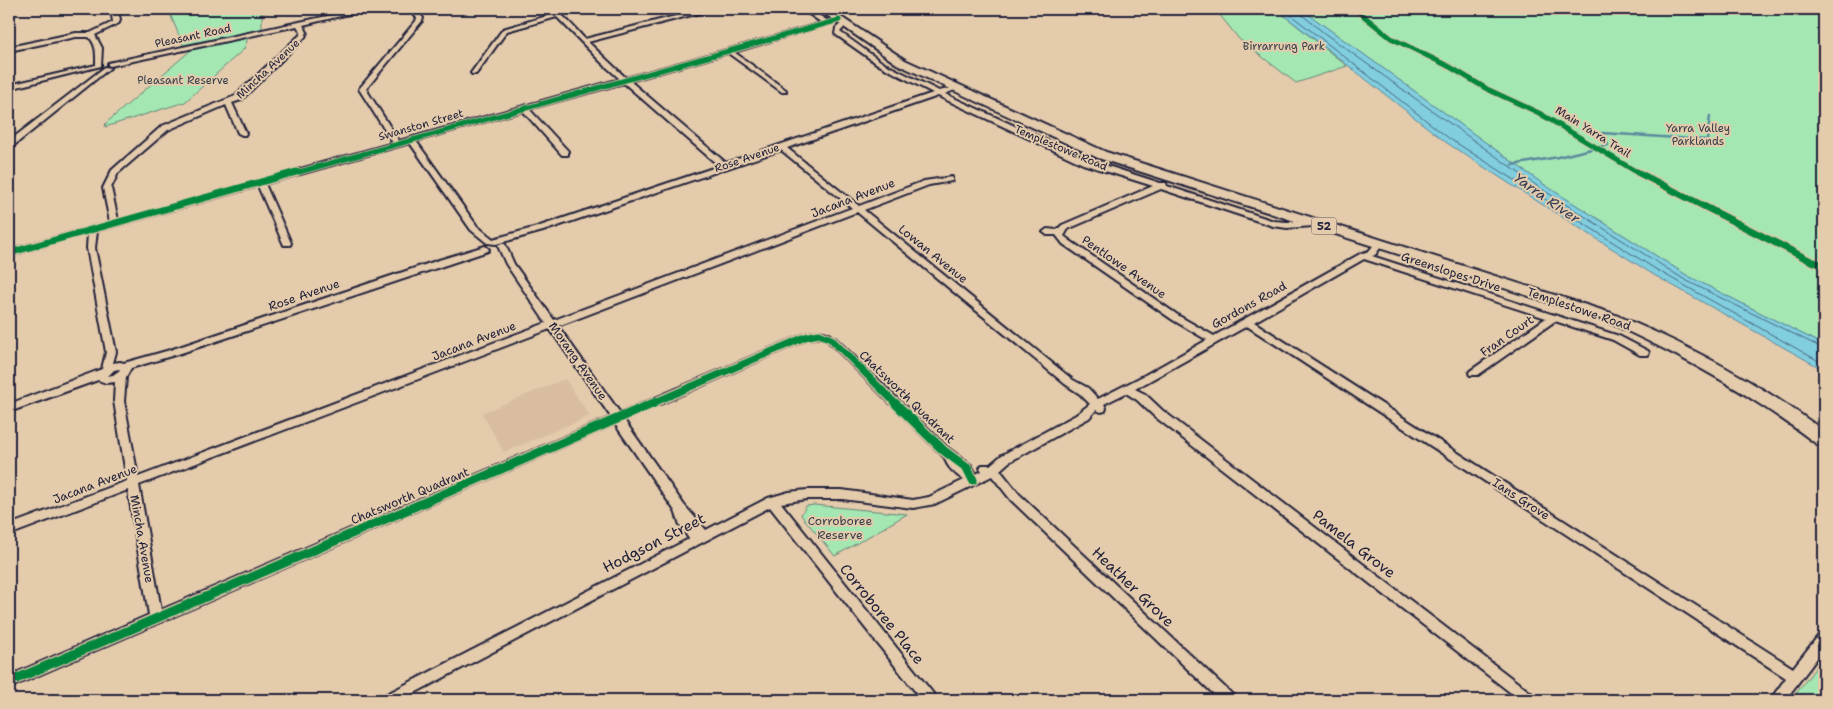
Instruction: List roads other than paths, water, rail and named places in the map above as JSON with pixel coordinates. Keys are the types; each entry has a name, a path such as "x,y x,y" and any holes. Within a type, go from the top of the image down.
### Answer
{"main road":[{"name":"Templestowe Road","path":"823,9 836,22 901,62 1079,146 1165,182 1313,223 1606,316 1655,336 1706,361 1752,388 1824,440"}],"street":[{"path":"91,35 116,22 114,9"},
{"name":"Pleasant Road","path":"9,87 367,9"},
{"path":"397,144 362,89 419,21 420,18 412,9"},
{"path":"552,9 603,61 724,166"},
{"path":"584,41 706,9"},
{"name":"Templestowe Road","path":"805,9 836,22 837,32 881,64 940,94 1086,162 1165,182"},
{"path":"474,73 505,30 559,15"},
{"name":"Swanston Street","path":"9,253 836,22"},
{"name":"Mincha Avenue","path":"114,223 107,188 115,172 165,128 242,96 301,39 304,34 299,24"},
{"path":"9,49 76,35 91,35 96,37 102,67 93,79 9,145"},
{"path":"729,51 784,91"},
{"path":"93,79 102,67"},
{"name":"Rose Avenue","path":"106,376 955,88"},
{"path":"229,103 242,133"},
{"path":"524,108 565,153"},
{"path":"9,137 23,134"},
{"name":"Morang Avenue","path":"412,140 474,228 510,264 680,508 686,525 700,538"},
{"name":"Lowan Avenue","path":"782,147 1069,382 1080,394 1098,405"},
{"name":"Jacana Avenue","path":"9,530 927,183 949,179"},
{"path":"260,182 287,243"},
{"name":"Pentlowe Avenue","path":"1165,182 1065,227 1061,233 1062,238 1210,342"},
{"path":"9,408 106,376 111,352 91,248 92,229"},
{"path":"83,232 91,248"},
{"path":"1047,232 1061,233"},
{"name":"Gordons Road","path":"988,471 1006,458 1098,405 1129,390 1210,342 1363,256 1372,253 1373,242"},
{"name":"Greenslopes Drive","path":"1363,256 1616,338 1644,353"},
{"name":"Fran Court","path":"1474,373 1553,318"},
{"name":"Ians Grove","path":"1248,322 1795,677"},
{"name":"Chatsworth Quadrant","path":"9,682 822,330 943,450 960,472 971,478"},
{"path":"111,352 123,370"},
{"name":"Mincha Avenue","path":"123,370 119,401 156,618"},
{"name":"Mincha Avenue","path":"106,376 119,401"},
{"name":"Pamela Grove","path":"1129,390 1135,398 1158,413 1530,700"},
{"name":"Hodgson Street","path":"388,700 772,502 797,495 819,493 920,503 931,501 971,478 988,471"},
{"name":"Heather Grove","path":"988,471 1000,486 1015,496 1229,700"},
{"name":"Corroboree Place","path":"772,502 930,700"},
{"path":"1777,700 1824,639"}],"water":[{"name":"Yarra River","path":"1276,9 1301,9 1543,184 1688,276 1824,345 1824,370 1654,275 1447,143"}],"waterway":[{"name":"Yarra River","path":"1512,165 1558,157 1608,145 1602,133 1707,140 1710,116"}],"park label":[{"name":"Birrarrung Park","path":"1284,46"},
{"name":"Pleasant Reserve","path":"183,80"},
{"name":"Yarra Valley Parklands","path":"1698,134"},
{"name":"Corroboree Reserve","path":"840,528"}]}
